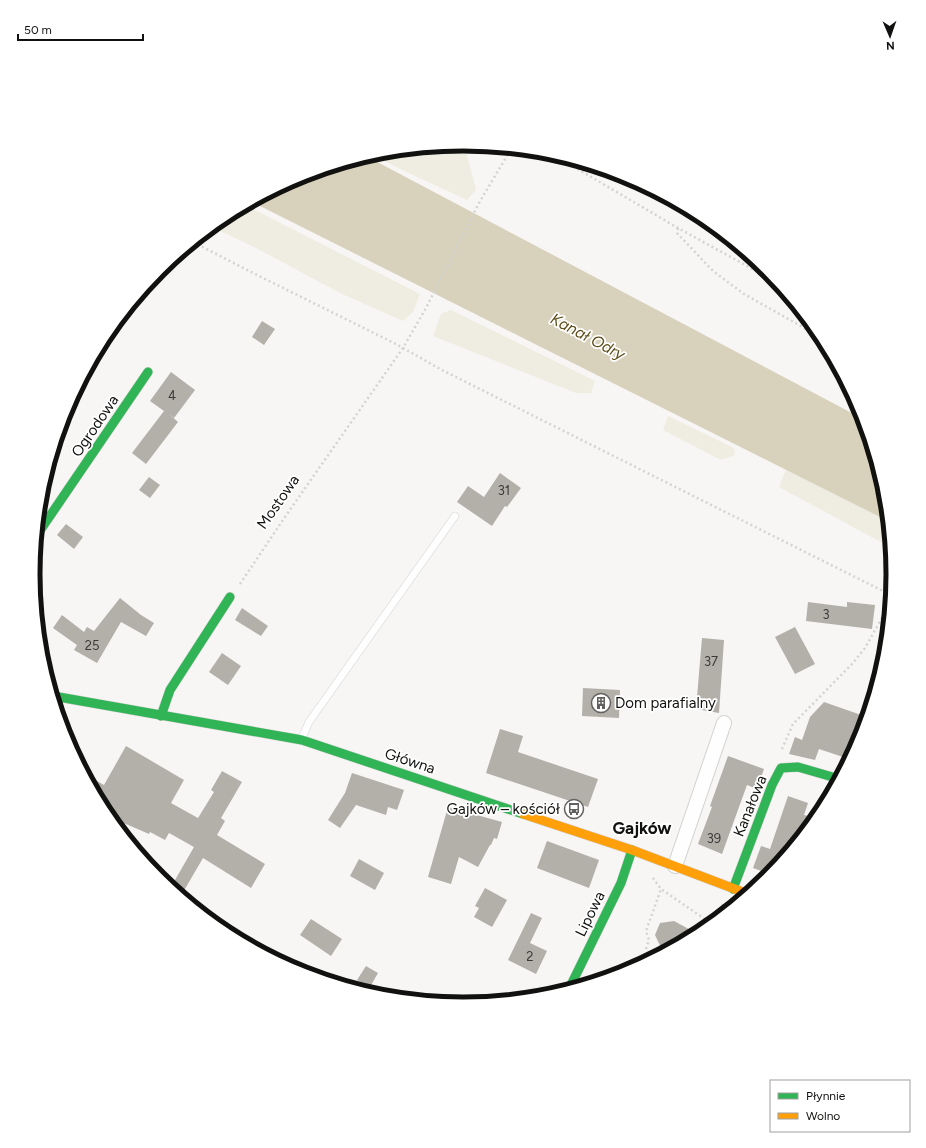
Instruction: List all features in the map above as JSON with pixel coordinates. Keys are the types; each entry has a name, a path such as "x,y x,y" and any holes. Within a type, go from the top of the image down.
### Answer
{"street":[{"name":"Ogrodowa","path":"43,526 148,372"},
{"path":"161,716 170,690 230,597"},
{"name":"Główna","path":"58,697 302,740 632,850 742,892"},
{"path":"675,866 724,723"},
{"name":"Kanałowa","path":"733,889 772,784 781,768 798,767 834,777"},
{"name":"Lipowa","path":"572,983 621,883 632,850"}],"lane":[{"path":"302,740 309,722 455,516"}],"path":[{"name":"Mostowa","path":"230,597 403,348 426,308 479,203 508,154"},
{"path":"570,165 678,228 760,273"},
{"path":"678,228 677,233 713,271 744,294 809,331"},
{"path":"198,244 403,348 442,370 885,593"},
{"path":"781,768 782,749 793,724 853,663 865,648 883,617"},
{"path":"651,874 661,889 706,920"},
{"path":"646,949 649,940 646,931 661,889"},
{"path":"721,910 725,901"}],"shaded area":[{"path":"466,151 476,190 467,200 381,159 435,152"},
{"path":"251,208 420,294 413,312 403,321 342,294 256,248 217,229"},
{"path":"451,310 595,381 591,393 576,393 433,336 441,314"},
{"path":"668,416 734,448 735,455 721,460 663,430"},
{"path":"786,469 882,518 885,544 779,487"}],"water":[{"name":"Kanał Odry","path":"374,160 855,415 872,465 882,518 258,205 301,183 327,173"}],"building":[{"path":"262,321 275,329 264,345 252,337"},
{"path":"171,372 195,390 174,418 169,414 178,422 146,464 132,453 164,411 150,401"},
{"path":"500,473 521,488 507,507 505,506 492,526 457,502 468,486 484,497"},
{"path":"149,477 160,485 150,498 139,490"},
{"path":"66,524 83,537 74,549 57,535"},
{"path":"120,598 141,615 154,623 146,636 121,622 97,663 74,650 77,645 53,628 62,615 84,632 87,627 94,631"},
{"path":"808,602 847,607 847,602 875,605 872,629 806,621"},
{"path":"242,608 268,626 261,636 235,620"},
{"path":"795,627 815,664 795,674 775,637"},
{"path":"702,638 724,640 719,713 696,709"},
{"path":"222,653 241,666 228,685 209,672"},
{"name":"Dom parafialny","path":"583,688 620,690 619,718 582,716"},
{"path":"824,702 862,715 844,757 819,749 815,760 789,754 795,737 802,740 810,717"},
{"path":"500,729 523,736 518,752 598,779 588,807 486,773"},
{"path":"126,746 184,780 171,803 198,818 214,792 211,790 222,771 242,782 221,818 225,821 217,835 265,864 251,888 203,858 183,891 174,882 194,847 169,833 165,840 150,832 149,834 119,821 94,780 104,785"},
{"path":"728,756 764,769 757,789 747,785 722,854 698,844 712,807 710,806"},
{"path":"352,773 404,790 397,810 388,807 386,815 356,805 340,828 328,820 345,793"},
{"path":"788,796 808,803 804,815 810,816 799,832 763,872 753,868 761,846 770,849"},
{"path":"448,807 502,822 497,839 494,838 478,867 459,857 451,884 428,877"},
{"path":"547,841 599,860 589,888 537,868"},
{"path":"359,859 384,873 375,890 350,876"},
{"path":"485,888 507,900 492,927 474,917 479,908 475,906"},
{"path":"531,913 542,918 530,943 547,951 536,974 508,960"},
{"path":"311,919 342,939 331,956 300,935"},
{"path":"674,921 691,930 661,947 655,935 660,923"},
{"path":"366,966 378,973 370,987 357,980"}],"traffic: fast":[{"path":"43,526 148,372"},
{"path":"161,716 170,690 230,597"},
{"path":"58,697 302,740 523,814"},
{"path":"733,889 772,785 781,768 798,767 834,777"},
{"path":"572,983 621,883 632,850"}],"traffic: slow":[{"path":"523,814 632,850 742,892"}],"place":[{"name":"Dom parafialny","path":"601,703"},
{"name":"Gajków – kościół","path":"574,809"}],"district":[{"name":"Gajków","path":"642,828"}]}
